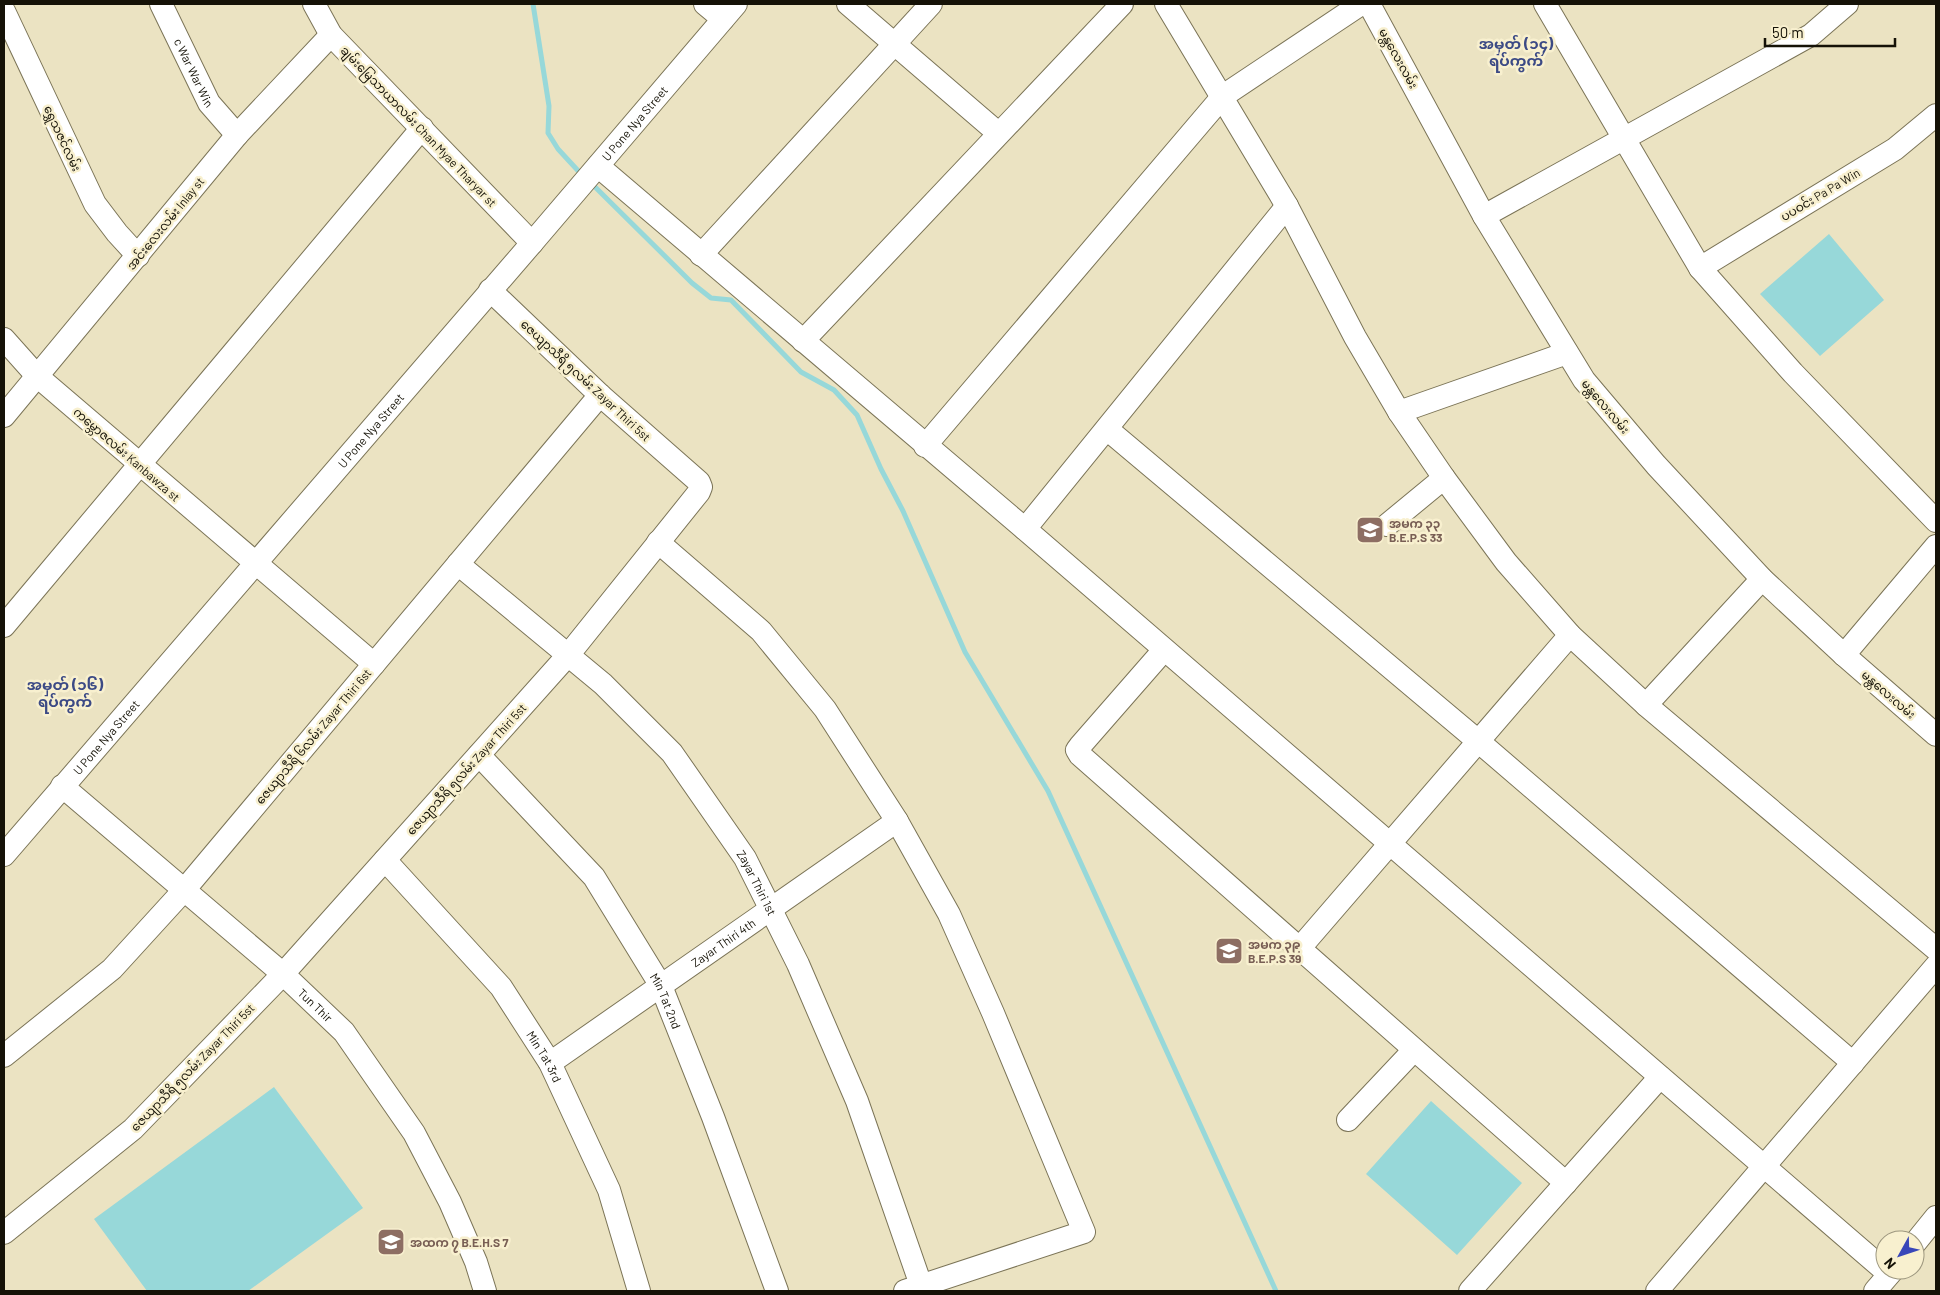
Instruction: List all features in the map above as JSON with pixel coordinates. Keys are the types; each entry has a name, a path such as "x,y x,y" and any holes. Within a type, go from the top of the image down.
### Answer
{"street":[{"name":"c War War Win","path":"161,4 209,102 237,135"},
{"name":"ချမ်းမြေသာယာလမ်း Chan Myae Tharyar st","path":"314,4 331,35 532,243"},
{"path":"705,4 729,11"},
{"path":"848,4 998,133"},
{"path":"701,255 931,4"},
{"path":"804,341 998,133 1122,4"},
{"path":"1166,4 1223,96 1287,206 1355,337 1400,412 1444,478 1506,562 1570,635 1646,705 1936,949"},
{"path":"925,446 1223,96 1360,4"},
{"name":"မန္တလေးလမ်း","path":"1369,4 1484,216 1584,380 1656,465 1762,579 1844,655 1936,735"},
{"path":"1484,216 1623,137 1811,35 1848,4"},
{"path":"1552,6 1623,137 1700,268 1793,373 1936,521"},
{"name":"ရွှေသဇင်လမ်း","path":"4,11 95,204 116,233 138,256"},
{"name":"U Pone Nya Street","path":"4,855 532,243 729,11"},
{"name":"အင်းလေးလမ်း Inlay st","path":"4,416 237,135 331,35"},
{"name":"ပပဝင်း Pa Pa Win","path":"1700,268 1895,148 1936,115"},
{"path":"4,626 422,128"},
{"path":"598,166 1025,530 1764,1166 1875,1259"},
{"path":"1025,530 1287,206"},
{"name":"ဇေယျာသီရိ ၅လမ်း Zayar Thiri 5st","path":"4,1233 132,1129 283,974 569,654 702,487 600,395 490,290"},
{"name":"ကမ္ဘောဇလမ်း Kanbawza st","path":"4,339 37,376 139,466 374,664"},
{"path":"1400,412 1567,354"},
{"name":"ဇေယျာသီရိ ၆လမ်း Zayar Thiri 6st","path":"4,1056 112,969 185,890 600,395"},
{"path":"1107,429 1478,741 1853,1063"},
{"path":"1387,525 1444,478"},
{"path":"658,542 761,631 825,709 897,821 949,914 993,1012 1084,1232 916,1289"},
{"path":"1844,655 1936,546"},
{"name":"Zayar Thiri 1st","path":"458,564 603,684 672,753 745,858 798,964 856,1101 916,1289"},
{"path":"1646,705 1762,579"},
{"path":"1299,949 1570,635"},
{"path":"1164,651 1077,750 1566,1184"},
{"name":"Min Tat 2nd","path":"478,755 594,877 661,986 713,1117 777,1291"},
{"name":"Tun Thir","path":"62,786 283,974 344,1032 414,1133 450,1202 476,1262 485,1291"},
{"name":"Zayar Thiri 4th","path":"550,1063 897,821"},
{"name":"Min Tat 3rd","path":"384,860 501,987 550,1063 609,1190 639,1291"},
{"path":"1657,1291 1936,966"},
{"path":"1348,1120 1414,1050"},
{"path":"1470,1291 1660,1077"},
{"path":"1925,1231 1936,1217"},
{"path":"1875,1291 1884,1280"}],"water":[{"path":"1829,234 1884,300 1820,356 1760,294"},
{"path":"274,1087 363,1208 248,1291 147,1291 94,1219"},
{"path":"1431,1101 1522,1183 1457,1255 1366,1174"}],"waterway":[{"path":"533,4 549,106 548,133 558,149 582,175"},
{"path":"590,182 692,283 711,298 731,300 801,372 834,390 857,415 881,469 903,511 965,652 1048,791 1276,1291"}],"place":[{"name":"အမက ၃၃ B.E.P.S 33","path":"1370,530"},
{"name":"အမက ၃၉ B.E.P.S 39","path":"1229,951"},
{"name":"အထက ၇ B.E.H.S 7","path":"391,1242"}],"district":[{"name":"အမှတ် (၁၄) ရပ်ကွက်","path":"1516,52"},
{"name":"အမှတ် (၁၆) ရပ်ကွက်","path":"65,692"}]}
